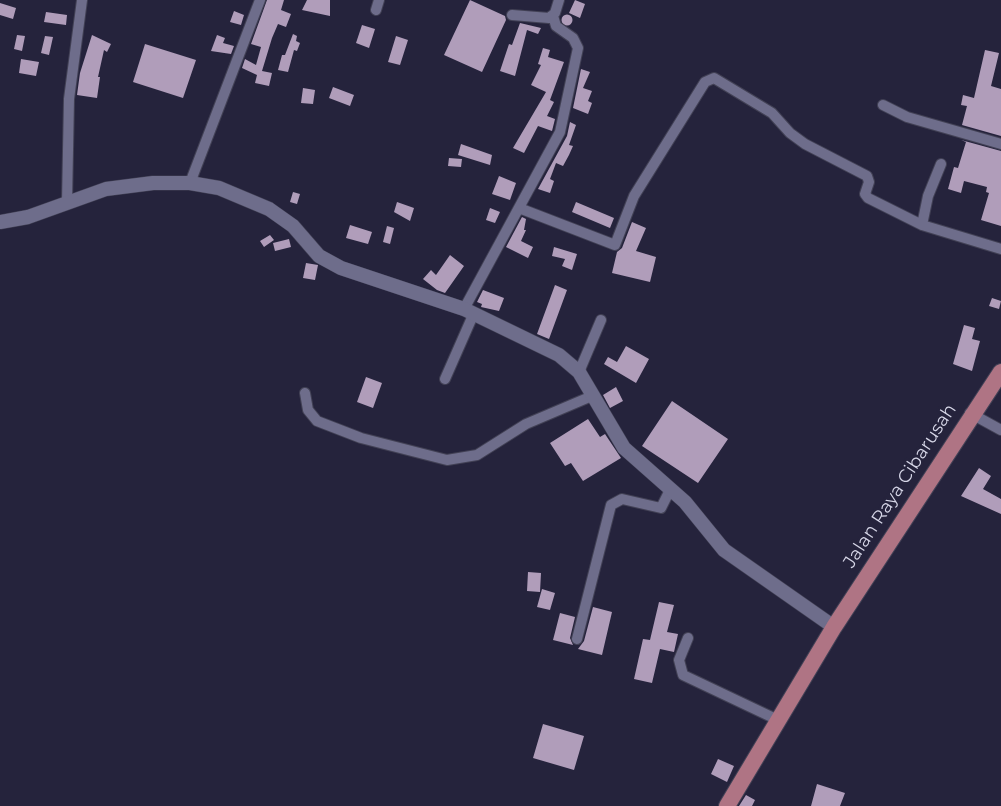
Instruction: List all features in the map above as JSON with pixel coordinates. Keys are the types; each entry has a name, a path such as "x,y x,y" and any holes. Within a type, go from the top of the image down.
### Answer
{"main road":[{"name":"Jalan Raya Cibarusah","path":"972,414 1001,366"},
{"name":"Jalan Raya Cibarusah","path":"727,806 834,627 1001,372"}],"street":[{"path":"68,202 69,99 82,0"},
{"path":"190,183 261,0"},
{"path":"445,379 469,311 519,208 560,132 577,53 573,38 556,26 553,16 559,0"},
{"path":"512,15 546,18 553,16"},
{"path":"519,208 615,245 634,196 705,82 714,78 772,113 790,133 805,144 867,176 869,182 866,194 868,198 922,225 1001,249"},
{"path":"883,105 907,117 1001,144"},
{"path":"922,225 928,196 941,164"},
{"path":"0,222 28,217 106,189 130,185 190,183 219,188 270,209 293,226 319,256 341,268 469,311 552,351 579,372 624,448 691,509 724,550 834,627"},
{"path":"579,372 601,320"},
{"path":"305,393 308,410 317,421 361,438 447,460 477,455 526,424 592,396"},
{"path":"972,414 1001,430"},
{"path":"577,639 611,505 622,499 661,508 670,490"},
{"path":"688,638 680,660 683,675 778,720"}],"building":[{"path":"267,0 284,0 281,10 291,14 286,27 278,24 272,38 262,71 272,73 269,86 255,83 257,75 242,68 245,59 256,65 261,47 251,44"},
{"path":"307,0 330,0 330,16 302,10"},
{"path":"470,0 505,16 506,20 482,72 444,55"},
{"path":"575,0 585,4 580,18 569,13"},
{"path":"0,3 16,8 13,19 0,15"},
{"path":"234,11 244,15 241,25 230,22"},
{"path":"46,12 67,15 66,25 44,22"},
{"path":"567,15 571,16 571,24 567,25 563,24 562,20 563,16"},
{"path":"520,23 541,28 538,34 527,30 515,76 500,71 509,44 512,45"},
{"path":"362,25 375,29 369,48 356,43"},
{"path":"293,34 297,36 296,41 300,43 297,51 294,50 288,72 278,70 282,55 285,55"},
{"path":"17,35 25,36 22,51 14,49"},
{"path":"92,35 111,44 107,52 104,50 98,77 100,77 97,98 77,95 80,73"},
{"path":"217,35 225,38 223,43 234,46 231,54 211,51"},
{"path":"45,36 53,37 49,55 41,53"},
{"path":"396,36 408,40 400,65 388,62"},
{"path":"145,44 196,60 183,98 133,82"},
{"path":"543,48 550,50 548,57 564,62 550,100 554,102 547,116 555,119 552,131 538,126 524,153 513,148 546,92 531,85 541,65 538,64"},
{"path":"985,50 999,53 991,86 1001,89 1001,136 962,125 967,106 961,105 963,95 974,98"},
{"path":"21,59 39,62 36,76 19,73"},
{"path":"581,69 590,72 583,88 592,91 588,101 592,103 588,114 573,108"},
{"path":"333,87 354,95 350,106 329,98"},
{"path":"303,88 315,90 313,104 301,103"},
{"path":"570,122 576,125 569,145 573,146 569,155 563,166 556,163 550,179 554,181 550,193 538,189 567,136"},
{"path":"961,140 1001,151 1001,226 981,220 989,193 986,192 987,187 964,181 961,193 948,189 954,167 958,168 966,142"},
{"path":"461,144 492,155 490,165 458,155"},
{"path":"449,158 462,159 461,167 448,166"},
{"path":"499,176 516,183 510,200 492,194"},
{"path":"293,192 300,194 297,204 290,202"},
{"path":"397,202 414,208 410,221 394,212"},
{"path":"576,202 614,218 610,228 572,212"},
{"path":"490,208 500,212 495,223 486,220"},
{"path":"522,217 526,219 524,230 526,230 521,241 533,247 528,258 506,247"},
{"path":"632,222 646,228 636,251 656,257 650,282 612,273 617,252 622,248"},
{"path":"350,225 372,232 368,244 346,238"},
{"path":"387,226 394,228 390,244 383,242"},
{"path":"270,235 274,240 264,247 260,241"},
{"path":"289,239 291,247 275,251 273,243"},
{"path":"554,247 577,254 572,270 562,266 565,259 552,256"},
{"path":"450,255 464,266 445,293 423,279 431,270 436,275"},
{"path":"306,263 318,265 315,280 303,278"},
{"path":"555,285 567,290 549,339 537,334"},
{"path":"483,290 504,298 499,311 481,307 482,304 477,302"},
{"path":"992,298 1001,301 999,309 989,306"},
{"path":"964,325 975,328 972,339 980,341 972,371 953,364"},
{"path":"626,346 649,359 636,383 604,364 608,357 617,362"},
{"path":"366,377 382,383 373,408 357,402"},
{"path":"616,387 623,401 610,408 603,395"},
{"path":"672,401 728,439 698,483 642,446"},
{"path":"588,419 600,437 605,434 621,458 583,481 571,463 565,466 550,443"},
{"path":"979,468 991,476 983,489 1001,499 1001,514 961,496"},
{"path":"528,572 541,573 540,592 527,591"},
{"path":"542,589 555,593 550,610 537,607"},
{"path":"659,602 674,605 667,632 678,634 674,652 660,649 652,683 634,679 643,639 650,640"},
{"path":"593,607 612,612 602,655 578,649 584,641"},
{"path":"560,613 575,617 570,638 573,645 553,640"},
{"path":"543,724 584,736 574,770 533,758"},
{"path":"718,759 734,766 727,782 711,774"},
{"path":"817,784 845,793 840,806 811,806"},
{"path":"746,795 755,800 752,806 739,806"}]}
